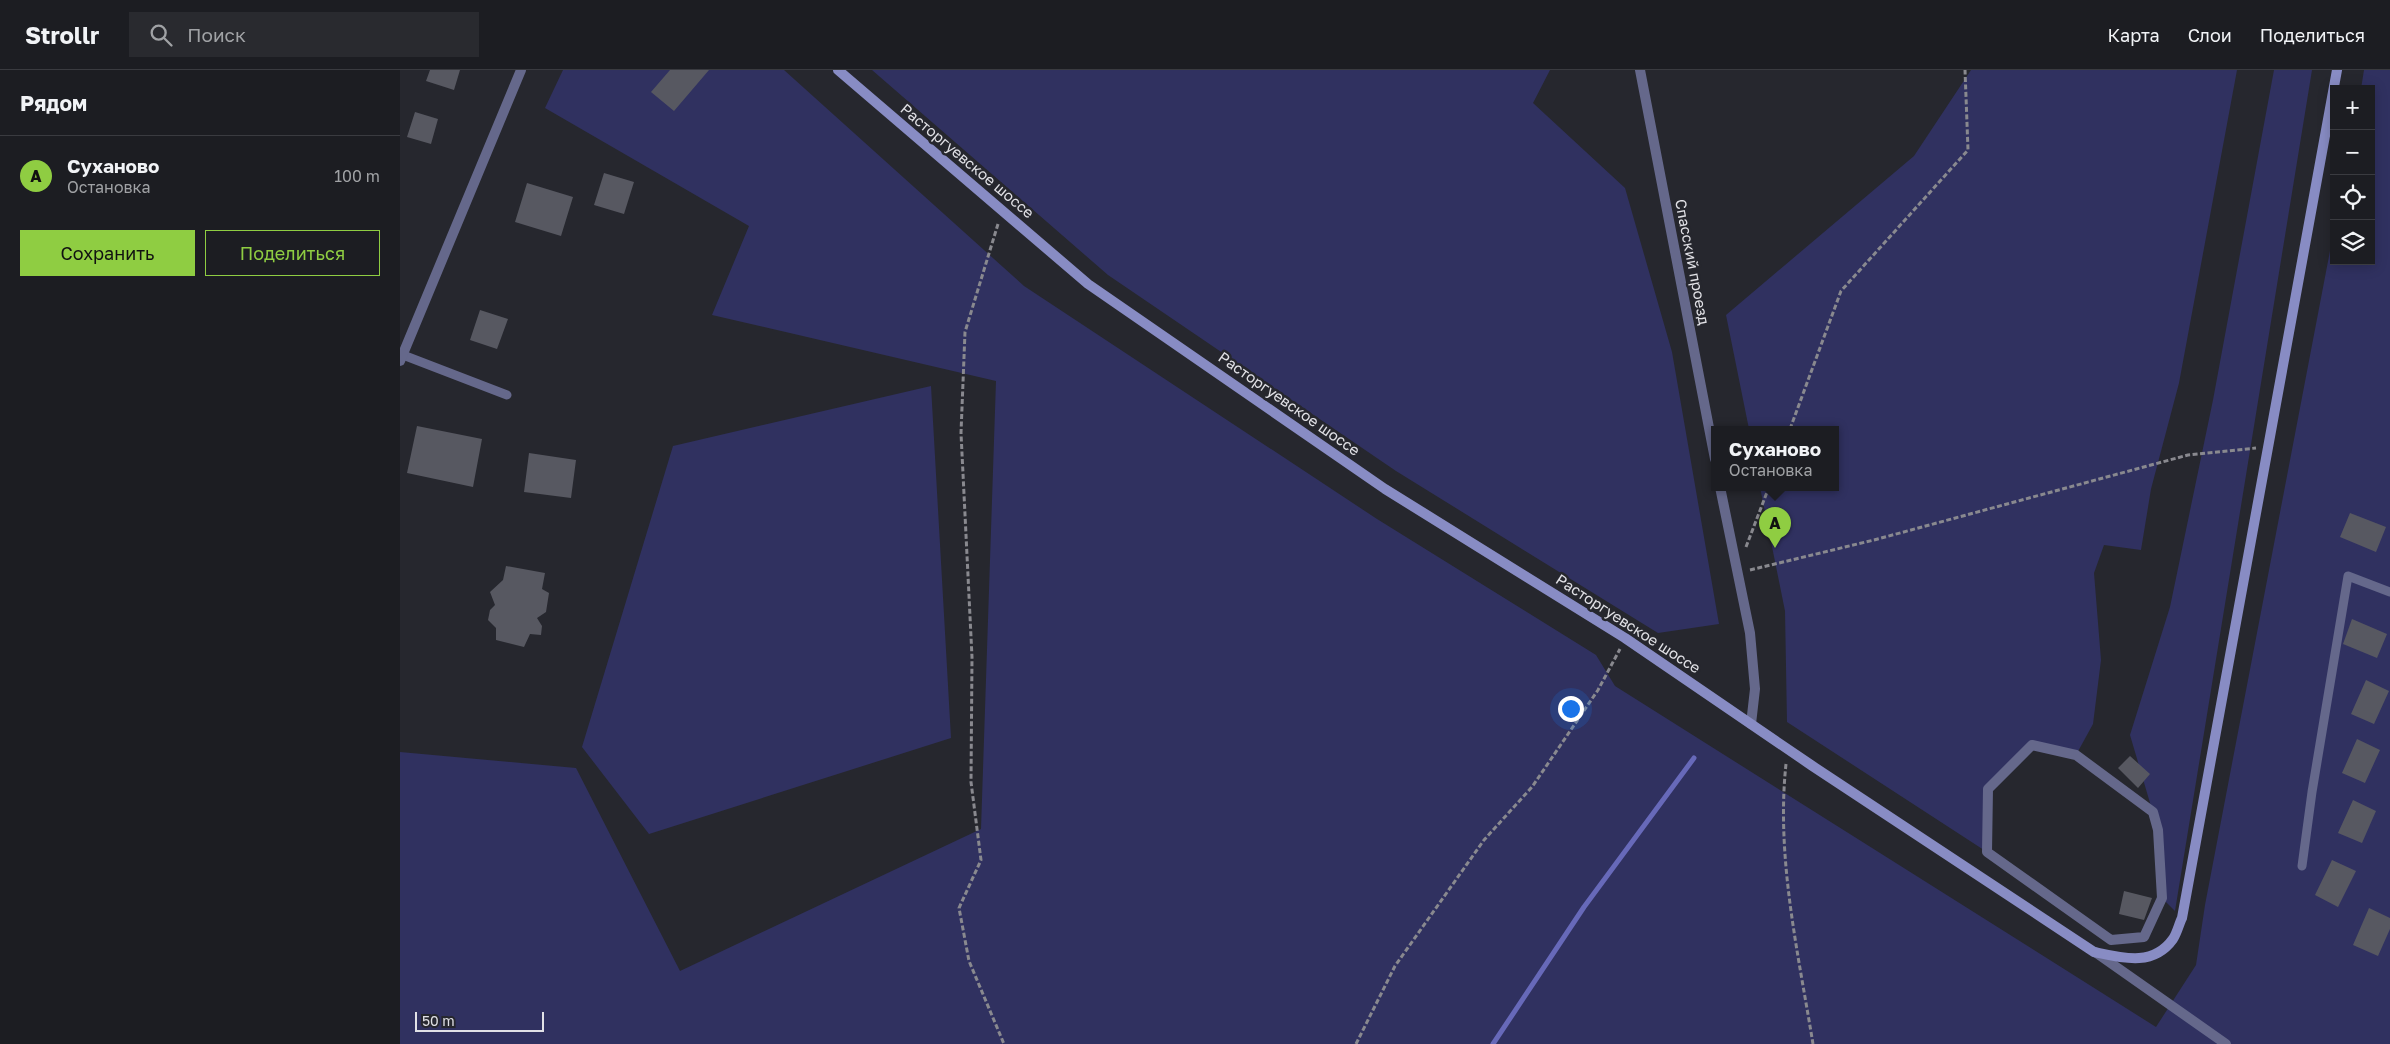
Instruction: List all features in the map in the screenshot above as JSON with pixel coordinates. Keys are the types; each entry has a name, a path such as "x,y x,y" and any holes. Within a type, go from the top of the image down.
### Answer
{"main road":[{"name":"Расторгуевское шоссе","path":"838,70 1088,284 1385,490 1625,638 1787,749 2094,952 2119,958 2142,959 2160,952 2173,939 2182,918 2337,70"}],"street":[{"path":"402,358 521,70"},
{"name":"Спасский проезд","path":"1640,70 1711,438"},
{"path":"1721,491 1751,643 1755,689 1751,724"},
{"path":"2032,745 2076,755 2153,812 2158,830 2162,898 2144,937 2111,940 1987,852 1988,789 2032,745"},
{"path":"2094,952 2226,1044"}],"lane":[{"path":"402,358 507,395"},
{"path":"2302,866 2312,792 2348,576 2390,592"}],"path":[{"path":"1791,426 1841,291 1968,150 1965,70"},
{"path":"1002,210 965,332 961,433 972,657 971,782 981,860 959,908 969,961 1004,1044"},
{"path":"1737,573 1874,540 2188,455 2267,446"},
{"path":"1737,573 1768,491"},
{"path":"1356,1044 1395,966 1484,840 1532,787 1598,690 1625,638"},
{"path":"1787,749 1783,792 1788,892 1813,1044"}],"shaded area":[{"path":"563,70 784,70 1024,286 1377,519 1596,655 1615,686 2156,1027 2196,965 2205,905 2330,251 2330,265 2375,265 2375,85 2362,85 2364,70 2390,70 2390,1044 400,1044 400,752 576,768 680,971 981,829 996,381 712,315 749,226 545,108"},
{"path":"872,70 1550,70 1533,103 1625,188 1672,352 1719,624 1658,633 1396,471 1108,275"},
{"path":"1971,70 2237,70 2179,383 2151,489 2141,550 2104,545 2094,573 2101,660 2093,724 2076,755 2032,745 1988,789 1987,852 1787,722 1785,611 1761,491 1839,491 1839,426 1748,426 1726,315 1914,156"},
{"path":"2274,70 2312,70 2175,911 2162,898 2158,830 2130,735 2170,607 2213,400"},
{"path":"931,386 951,738 649,834 582,747 673,446"}],"building":[{"path":"430,70 460,70 454,90 426,81"},
{"path":"670,70 709,70 674,111 651,92"},
{"path":"415,112 438,119 431,144 407,137"},
{"path":"604,173 634,182 624,214 594,205"},
{"path":"527,183 573,197 561,236 515,222"},
{"path":"480,310 508,319 497,349 470,340"},
{"path":"417,426 482,439 473,487 407,473"},
{"path":"529,453 576,460 571,498 524,492"},
{"path":"2350,513 2386,527 2376,552 2340,537"},
{"path":"506,566 545,573 542,589 549,593 546,612 537,618 542,626 541,635 530,634 524,647 496,640 496,628 488,620 490,610 495,605 490,592 503,580"},
{"path":"2352,619 2387,634 2377,658 2343,644"},
{"path":"2366,680 2389,691 2374,724 2351,714"},
{"path":"2357,739 2380,750 2365,783 2342,773"},
{"path":"2130,756 2150,774 2138,788 2118,768"},
{"path":"2353,800 2376,811 2362,843 2338,833"},
{"path":"2332,860 2356,871 2338,907 2315,895"},
{"path":"2124,891 2152,898 2144,920 2119,914"},
{"path":"2369,908 2390,918 2390,929 2378,956 2353,945"}],"waterway":[{"path":"1493,1044 1584,907 1694,758"}],"place":[{"name":"Суханово","path":"1775,548"}]}
